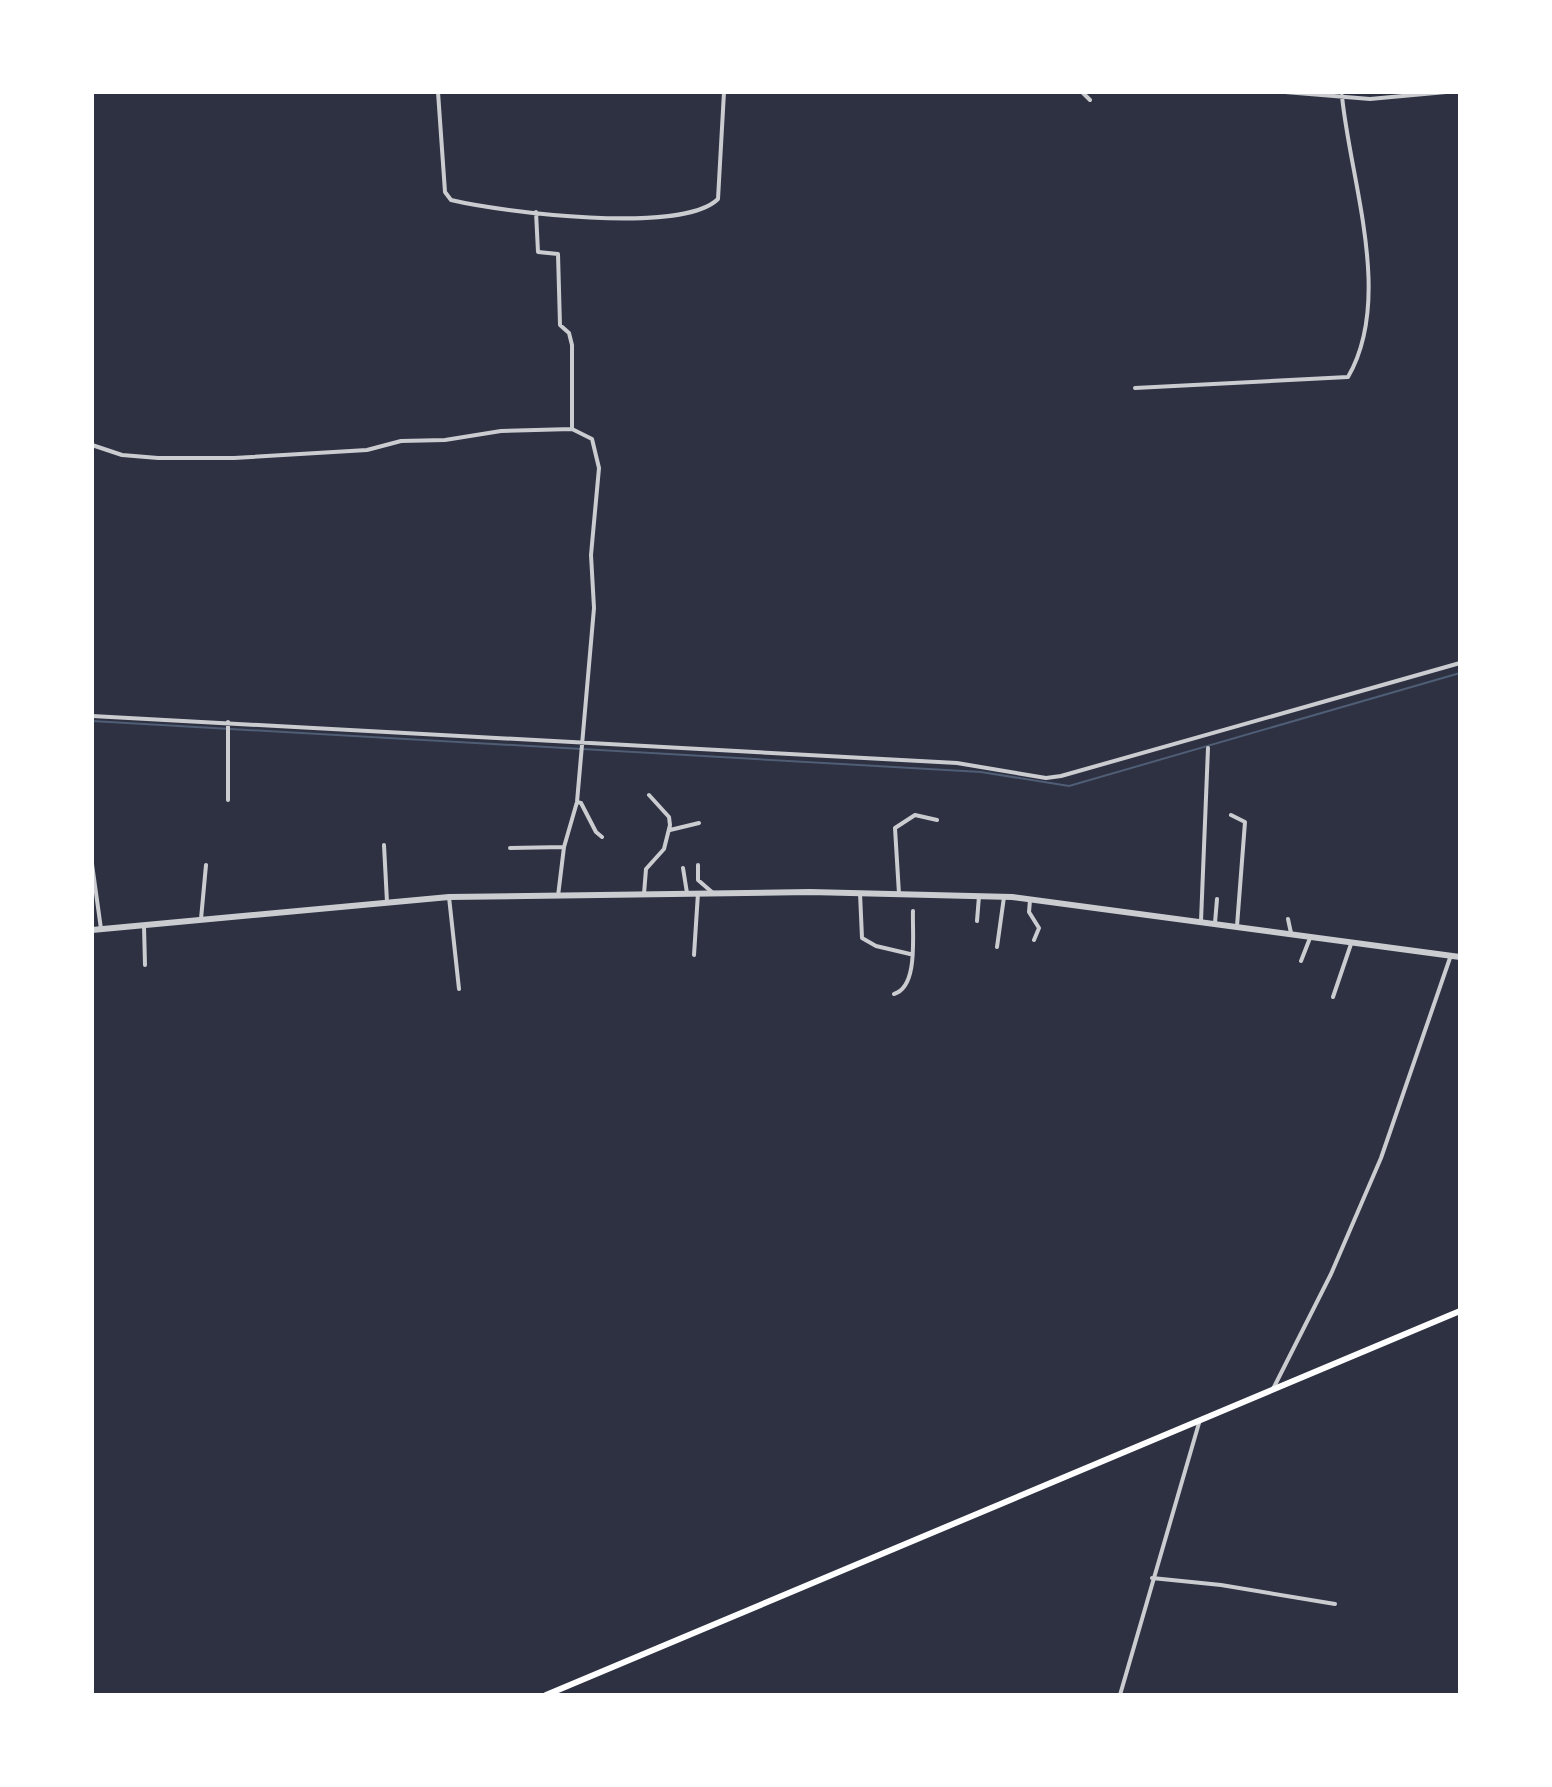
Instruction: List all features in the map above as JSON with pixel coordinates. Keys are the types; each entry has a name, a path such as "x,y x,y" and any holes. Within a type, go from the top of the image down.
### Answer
{"main road":[{"path":"546,1695 1460,1311"}],"street":[{"path":"438,92 445,192 451,200 536,212 638,219 671,218 711,205 720,193 724,92"},
{"path":"1082,92 1090,100"},
{"path":"1285,92 1370,99 1446,92"},
{"path":"1135,388 1348,377 1363,329 1368,249 1362,203 1347,146 1342,96"},
{"path":"536,212 538,252 558,254 560,325 569,333 572,345 572,429"},
{"path":"92,445 122,455 234,458 367,450 401,441 445,440 501,431 572,429 587,435 595,444 599,468 591,555 594,608 577,802 564,847 558,896"},
{"path":"92,716 957,763 1053,778 1460,663"},
{"path":"228,722 228,800"},
{"path":"1201,921 1208,748"},
{"path":"644,894 646,869 664,849 670,830 669,817 649,795"},
{"path":"577,802 581,803 596,832 602,837"},
{"path":"899,894 895,828 915,815 937,820"},
{"path":"1231,815 1245,822 1237,926"},
{"path":"670,830 699,823"},
{"path":"384,845 387,902"},
{"path":"510,848 564,847"},
{"path":"92,864 101,929"},
{"path":"201,922 206,865"},
{"path":"698,865 698,880 713,893"},
{"path":"683,868 687,893"},
{"path":"694,955 698,893"},
{"path":"860,893 862,938 876,946 910,954"},
{"path":"92,930 449,897 860,893 1004,897 1460,957"},
{"path":"977,921 979,896"},
{"path":"449,897 458,950 459,989"},
{"path":"997,947 1004,897"},
{"path":"1215,923 1217,899"},
{"path":"1030,900 1029,912 1039,928 1034,940"},
{"path":"894,994 905,988 909,981 913,911"},
{"path":"1288,919 1291,933"},
{"path":"144,926 145,965"},
{"path":"1301,961 1311,936"},
{"path":"1333,997 1352,942"},
{"path":"1271,1392 1331,1274 1381,1158 1451,955"},
{"path":"1120,1695 1199,1423"},
{"path":"1152,1578 1221,1585 1335,1604"}],"waterway":[{"path":"92,721 981,772 1069,786 1460,673"}]}
